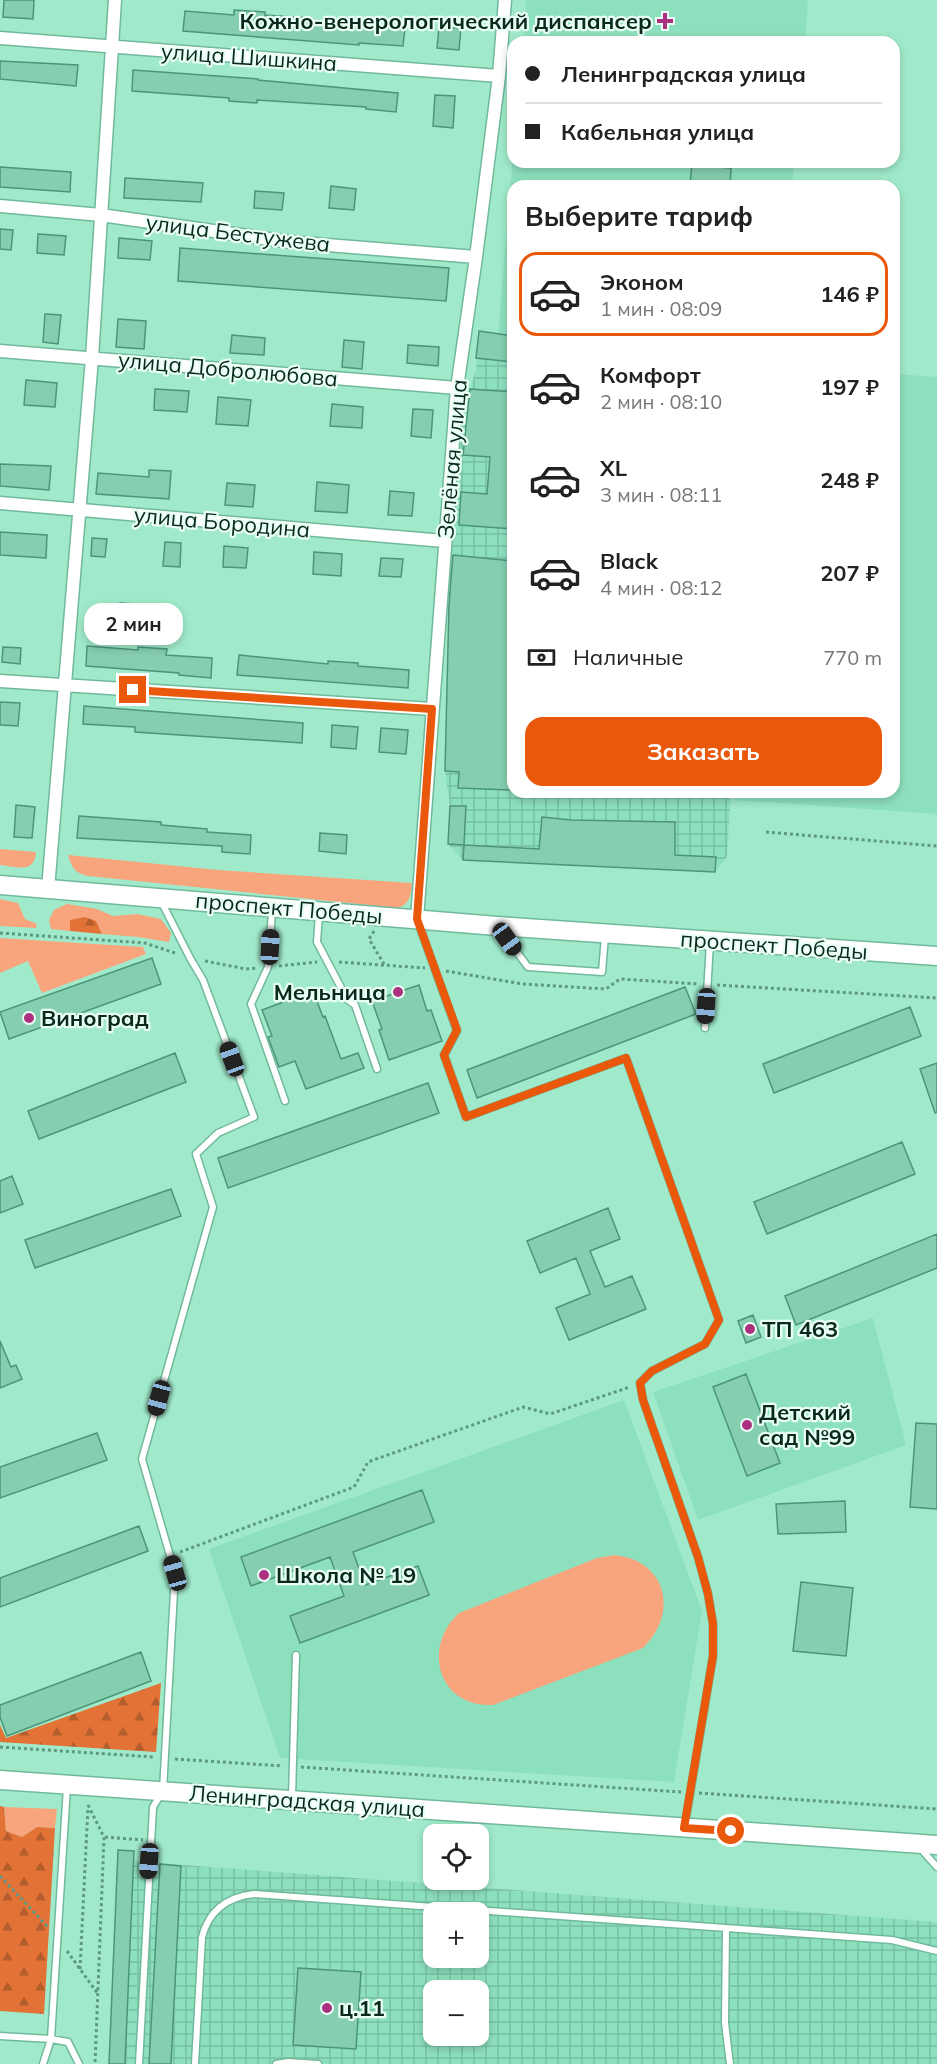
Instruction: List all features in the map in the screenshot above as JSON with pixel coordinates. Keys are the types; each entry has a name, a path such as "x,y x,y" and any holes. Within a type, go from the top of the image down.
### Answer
{"street":[{"path":"48,889 92,358 115,0"},
{"name":"Зелёная улица","path":"417,919 457,388 476,257 505,0"},
{"name":"улица Шишкина","path":"0,38 498,76"},
{"name":"улица Бестужева","path":"0,206 101,215 290,242 476,257"},
{"name":"улица Добролюбова","path":"0,351 457,388"},
{"name":"улица Бородина","path":"0,503 444,541"},
{"path":"0,681 432,709"},
{"name":"проспект Победы","path":"0,885 498,926 937,957"},
{"name":"Ленинградская улица","path":"0,1780 937,1845"}],"lane":[{"path":"139,2064 153,1807 163,1791 175,1573 142,1459 213,1207 196,1154 218,1133 254,1117 203,980 160,897"},
{"path":"272,907 268,967 250,1004 285,1101"},
{"path":"320,910 317,942 347,999 355,1005 377,1068"},
{"path":"417,919 457,1030 444,1055 466,1117 626,1058 719,1320 705,1344 652,1371 640,1383 643,1400 698,1557 713,1624 713,1656 684,1828"},
{"path":"498,926 528,967 602,972 605,932"},
{"path":"705,1028 710,940"},
{"path":"292,1800 296,1656"},
{"path":"43,2064 51,2039 67,1785"},
{"path":"917,1844 937,1867"},
{"path":"195,2064 202,1937 205,1925 219,1906 241,1895 254,1894 892,1940 937,1951"},
{"path":"726,1928 725,2023 730,2064"},
{"path":"0,2036 51,2039 68,2043 79,2064"},
{"path":"276,2064 288,2062 318,2064"}],"path":[{"path":"766,832 937,846"},
{"path":"378,924 369,939 385,965"},
{"path":"0,933 145,943 190,958 246,969 327,961 434,969 523,984 606,989 620,979 937,998"},
{"path":"170,1555 354,1487 368,1462 523,1407 550,1414 640,1383"},
{"path":"0,1747 937,1809"},
{"path":"80,1969 88,1805 104,1837 95,2064"},
{"path":"104,1837 151,1840"}],"shaded area":[{"name":"Кожно-венерологический диспансер","path":"526,0 808,1 805,36 523,36"},
{"path":"512,168 794,168 792,180 511,180"},
{"path":"507,227 507,336 498,335"},
{"path":"479,331 507,335 507,798 731,798 727,857 715,872 463,860 448,844 450,806 445,771 450,575 462,423 466,424 470,389 476,370"},
{"path":"900,374 937,377 937,814 735,800 735,798 900,798"},
{"path":"0,849 36,852 35,859 32,864 24,868 0,865"},
{"path":"68,855 218,870 412,883 409,898 398,908 88,876 75,869"},
{"path":"0,899 18,903 25,919 37,924 36,928 0,926"},
{"path":"67,904 97,909 113,916 137,914 161,919 171,933 169,942 102,934 96,921 71,920 70,931 51,929 49,920 54,910"},
{"path":"0,938 143,947 146,954 42,993 28,961 0,973"},
{"path":"873,1318 906,1445 698,1520 653,1392"},
{"path":"624,1400 702,1611 674,1782 280,1758 209,1549"},
{"path":"615,1555 633,1559 646,1567 656,1578 662,1591 664,1605 661,1620 643,1648 493,1705 474,1703 460,1697 448,1686 439,1658 441,1643 447,1627 459,1613 597,1558"},
{"path":"4,1807 57,1809 55,1828 37,1827 22,1837 6,1831"},
{"path":"118,1860 423,1883 423,1890 489,1890 489,1888 937,1922 937,2064 109,2064"}],"green space":[{"path":"85,917 96,921 102,934 70,931 70,920"},
{"path":"161,1683 156,1752 0,1742 0,1725 6,1738"},
{"path":"0,1806 4,1807 6,1831 22,1837 37,1827 55,1828 44,2014 0,2011"}],"building":[{"path":"4,0 34,0 33,19 3,17"},
{"path":"234,10 310,18 310,22 405,28 403,46 359,43 359,45 183,31 185,11 234,15"},
{"path":"439,27 461,28 459,50 437,48"},
{"path":"0,61 78,65 76,86 0,79"},
{"path":"133,70 258,79 398,93 396,112 366,109 366,107 257,100 257,103 229,101 229,98 132,91"},
{"path":"435,95 455,96 453,128 433,126"},
{"path":"0,167 71,172 70,192 0,187"},
{"path":"692,168 731,168 730,180 690,180"},
{"path":"125,178 203,183 201,202 124,198"},
{"path":"331,186 356,189 354,210 329,208"},
{"path":"255,191 284,193 282,210 254,208"},
{"path":"0,229 13,230 11,250 0,249"},
{"path":"38,234 66,236 64,255 37,253"},
{"path":"119,238 152,241 150,260 118,258"},
{"path":"180,248 449,268 446,301 178,281"},
{"path":"45,314 61,315 58,344 43,342"},
{"path":"118,319 146,321 144,349 116,347"},
{"path":"479,331 507,335 507,361 476,358"},
{"path":"232,335 265,338 264,355 230,353"},
{"path":"344,340 364,342 362,369 342,367"},
{"path":"408,345 439,347 438,366 407,363"},
{"path":"26,380 57,383 55,407 24,405"},
{"path":"155,389 189,391 187,412 154,410"},
{"path":"470,389 507,392 507,529 459,525 461,492 487,494 490,457 463,455"},
{"path":"218,397 251,400 248,426 216,424"},
{"path":"332,404 363,407 362,428 330,426"},
{"path":"413,409 433,410 431,438 411,436"},
{"path":"0,464 51,466 49,490 0,486"},
{"path":"149,470 171,471 169,499 96,494 98,473 149,477"},
{"path":"317,482 349,485 347,513 315,511"},
{"path":"227,483 255,485 253,507 225,505"},
{"path":"390,491 414,493 412,516 388,515"},
{"path":"0,532 47,535 46,558 0,555"},
{"path":"92,538 107,539 105,557 91,556"},
{"path":"165,542 181,543 180,567 163,566"},
{"path":"224,546 248,548 246,568 223,567"},
{"path":"314,552 342,554 341,576 313,574"},
{"path":"453,555 507,560 507,790 458,788 459,772 445,771 449,604"},
{"path":"381,558 403,559 401,577 379,576"},
{"path":"120,603 135,604 134,624 118,623"},
{"path":"87,646 138,650 138,647 167,649 166,655 212,658 211,678 179,675 179,673 86,666"},
{"path":"3,647 21,648 20,664 2,662"},
{"path":"239,655 328,664 328,661 358,663 358,666 409,670 408,688 237,675"},
{"path":"0,702 20,703 18,726 0,725"},
{"path":"84,706 303,723 302,743 135,732 135,727 83,724"},
{"path":"332,725 358,727 356,749 331,747"},
{"path":"381,728 408,730 406,754 379,752"},
{"path":"16,805 35,807 32,838 14,837"},
{"path":"450,806 466,806 464,845 448,844"},
{"path":"79,816 161,822 161,825 207,829 207,832 251,835 250,854 222,852 222,846 77,838"},
{"path":"542,817 571,820 675,822 675,855 716,857 715,872 463,860 464,845 539,849"},
{"path":"320,833 347,835 346,854 319,851"},
{"path":"152,958 161,984 9,1039 0,1012"},
{"path":"419,985 427,1011 431,1010 442,1041 389,1060 379,1030 382,1029 372,1001"},
{"path":"685,987 696,1014 477,1098 467,1070"},
{"path":"313,991 341,1059 358,1053 364,1068 306,1089 295,1061 279,1067 268,1037 272,1036 262,1010"},
{"path":"910,1007 921,1036 774,1093 763,1064"},
{"path":"175,1053 186,1082 39,1139 28,1111"},
{"path":"937,1063 937,1112 935,1113 920,1069"},
{"path":"428,1083 439,1113 228,1188 218,1158"},
{"path":"902,1142 915,1174 767,1234 754,1202"},
{"path":"12,1176 23,1204 0,1213 0,1181"},
{"path":"171,1189 181,1216 35,1268 25,1240"},
{"path":"608,1208 620,1239 590,1251 605,1287 632,1276 646,1309 569,1340 556,1308 590,1294 576,1258 540,1273 527,1241"},
{"path":"937,1234 937,1268 796,1325 785,1296"},
{"name":"ТП 463","path":"753,1315 761,1337 746,1343 738,1321"},
{"path":"0,1341 11,1367 16,1365 22,1379 0,1388"},
{"name":"Детский сад №99","path":"746,1374 780,1463 747,1476 713,1387"},
{"path":"916,1423 937,1424 937,1509 910,1507"},
{"path":"97,1433 107,1460 0,1498 0,1467"},
{"name":"Школа № 19","path":"422,1490 434,1522 353,1552 365,1585 418,1566 429,1595 300,1643 290,1616 344,1596 330,1557 251,1586 241,1557"},
{"path":"845,1501 846,1532 778,1534 776,1504"},
{"path":"139,1526 148,1551 0,1607 0,1578"},
{"path":"801,1582 853,1588 846,1656 793,1651"},
{"path":"141,1652 151,1681 7,1736 0,1717 0,1705"},
{"path":"118,1850 134,1851 125,2064 109,2064"},
{"path":"160,1864 181,1866 171,2064 149,2064"},
{"name":"ц.11","path":"298,1968 361,1972 356,2049 293,2045"}],"place":[{"name":"Кожно-венерологический диспансер","path":"665,21"},
{"name":"Мельница","path":"398,992"},
{"name":"Виноград","path":"29,1018"},
{"name":"ТП 463","path":"750,1329"},
{"name":"Детский сад №99","path":"747,1425"},
{"name":"Школа № 19","path":"264,1575"},
{"name":"ц.11","path":"327,2008"}],"route":[{"path":"133,690 432,709 417,919 457,1030 444,1055 466,1117 626,1058 719,1320 705,1344 652,1371 640,1383 643,1400 698,1557 713,1624 713,1656 684,1828 731,1831"}]}
